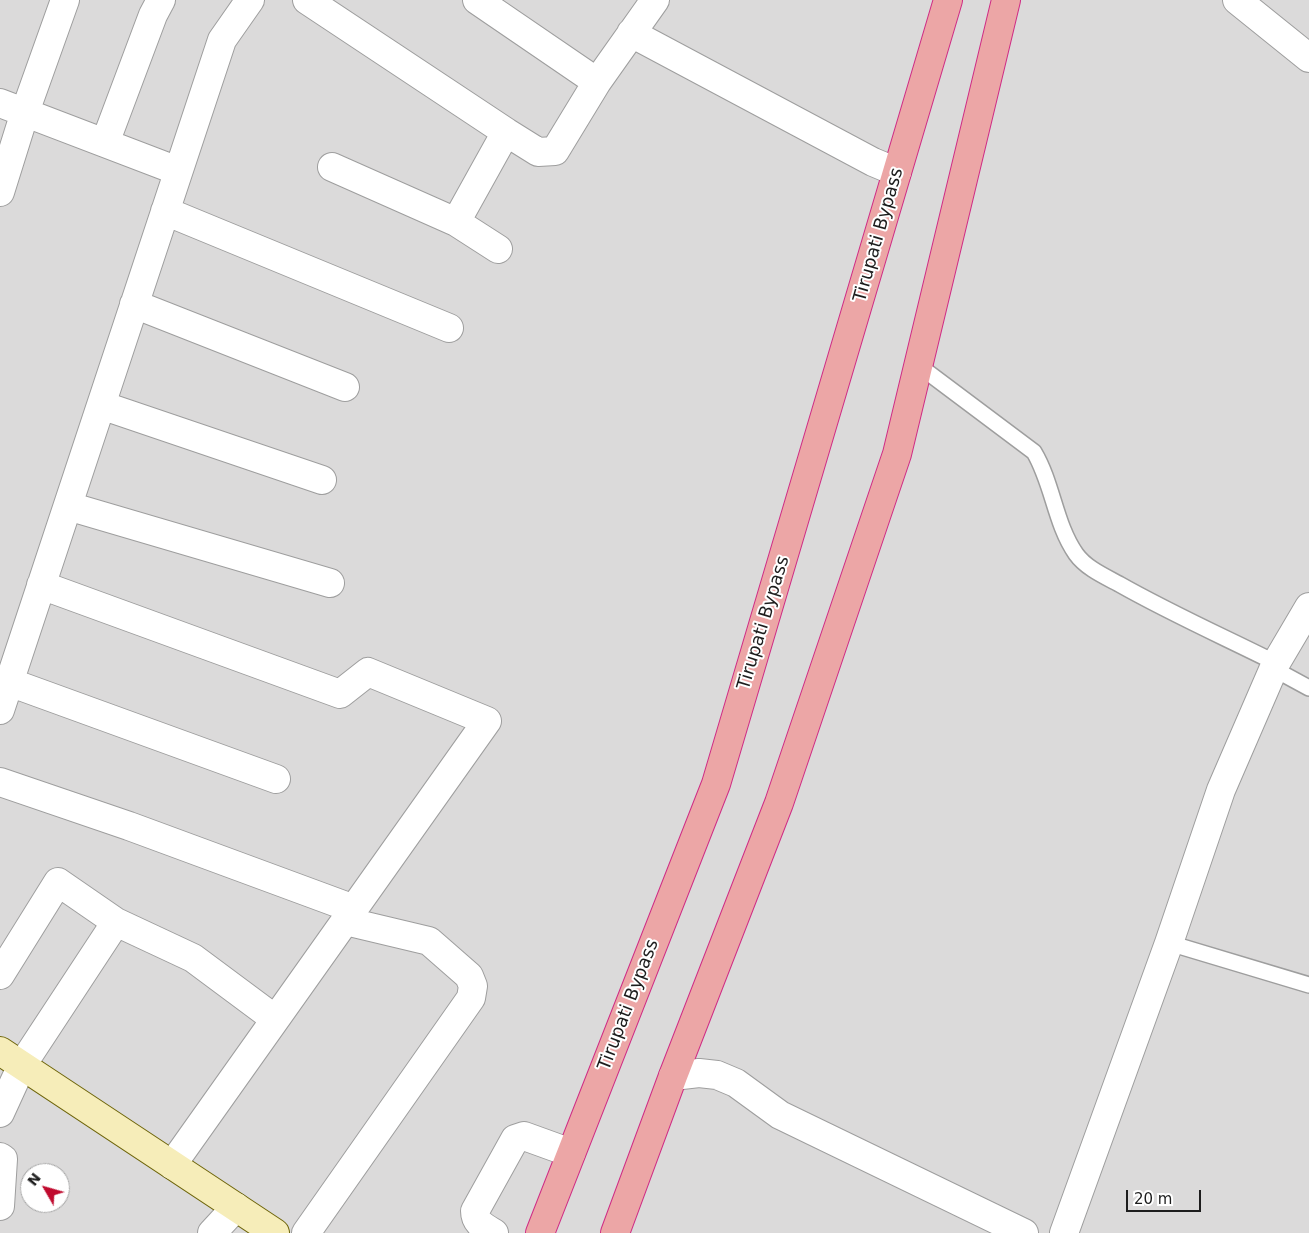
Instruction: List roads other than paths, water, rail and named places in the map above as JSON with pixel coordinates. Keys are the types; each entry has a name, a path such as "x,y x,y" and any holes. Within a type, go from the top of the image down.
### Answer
{"highway":[{"name":"Tirupati Bypass","path":"540,1233 716,784 948,0"},
{"path":"615,1233 672,1076 779,803 898,454 1006,0"}],"main road":[{"path":"11,1058 276,1233"}],"street":[{"path":"0,192 25,112 65,0"},
{"path":"105,143 152,14 161,0"},
{"path":"0,710 222,40 250,0"},
{"path":"307,0 538,152 555,150 597,82 655,0"},
{"path":"477,0 597,82"},
{"path":"1237,0 1309,58"},
{"path":"631,33 873,162 897,172"},
{"path":"0,103 178,171"},
{"path":"456,222 506,132"},
{"path":"332,167 456,222 498,249"},
{"path":"165,211 449,328"},
{"path":"134,304 345,387"},
{"path":"100,405 322,480"},
{"path":"68,506 330,583"},
{"path":"41,585 340,694 368,672 487,721 172,1165"},
{"path":"1064,1233 1169,943 1221,790 1275,666 1309,606"},
{"path":"9,682 276,780"},
{"path":"0,782 128,826 349,915 429,941 469,976 474,986 471,998 306,1233"},
{"path":"0,975 58,882 116,922 193,958 275,1020"},
{"path":"0,1114 11,1058 116,922"},
{"path":"672,1076 699,1073 717,1075 736,1083 780,1115 1024,1233"},
{"path":"494,1233 480,1224 475,1218 475,1211 515,1140 524,1136 571,1153"},
{"path":"0,1157 3,1159 0,1206"},
{"path":"212,1233 236,1207"}],"lane":[{"path":"918,366 1034,452 1043,468 1067,537 1076,555 1089,567 1136,594 1275,666 1309,688"},
{"path":"1169,943 1309,984"}]}
